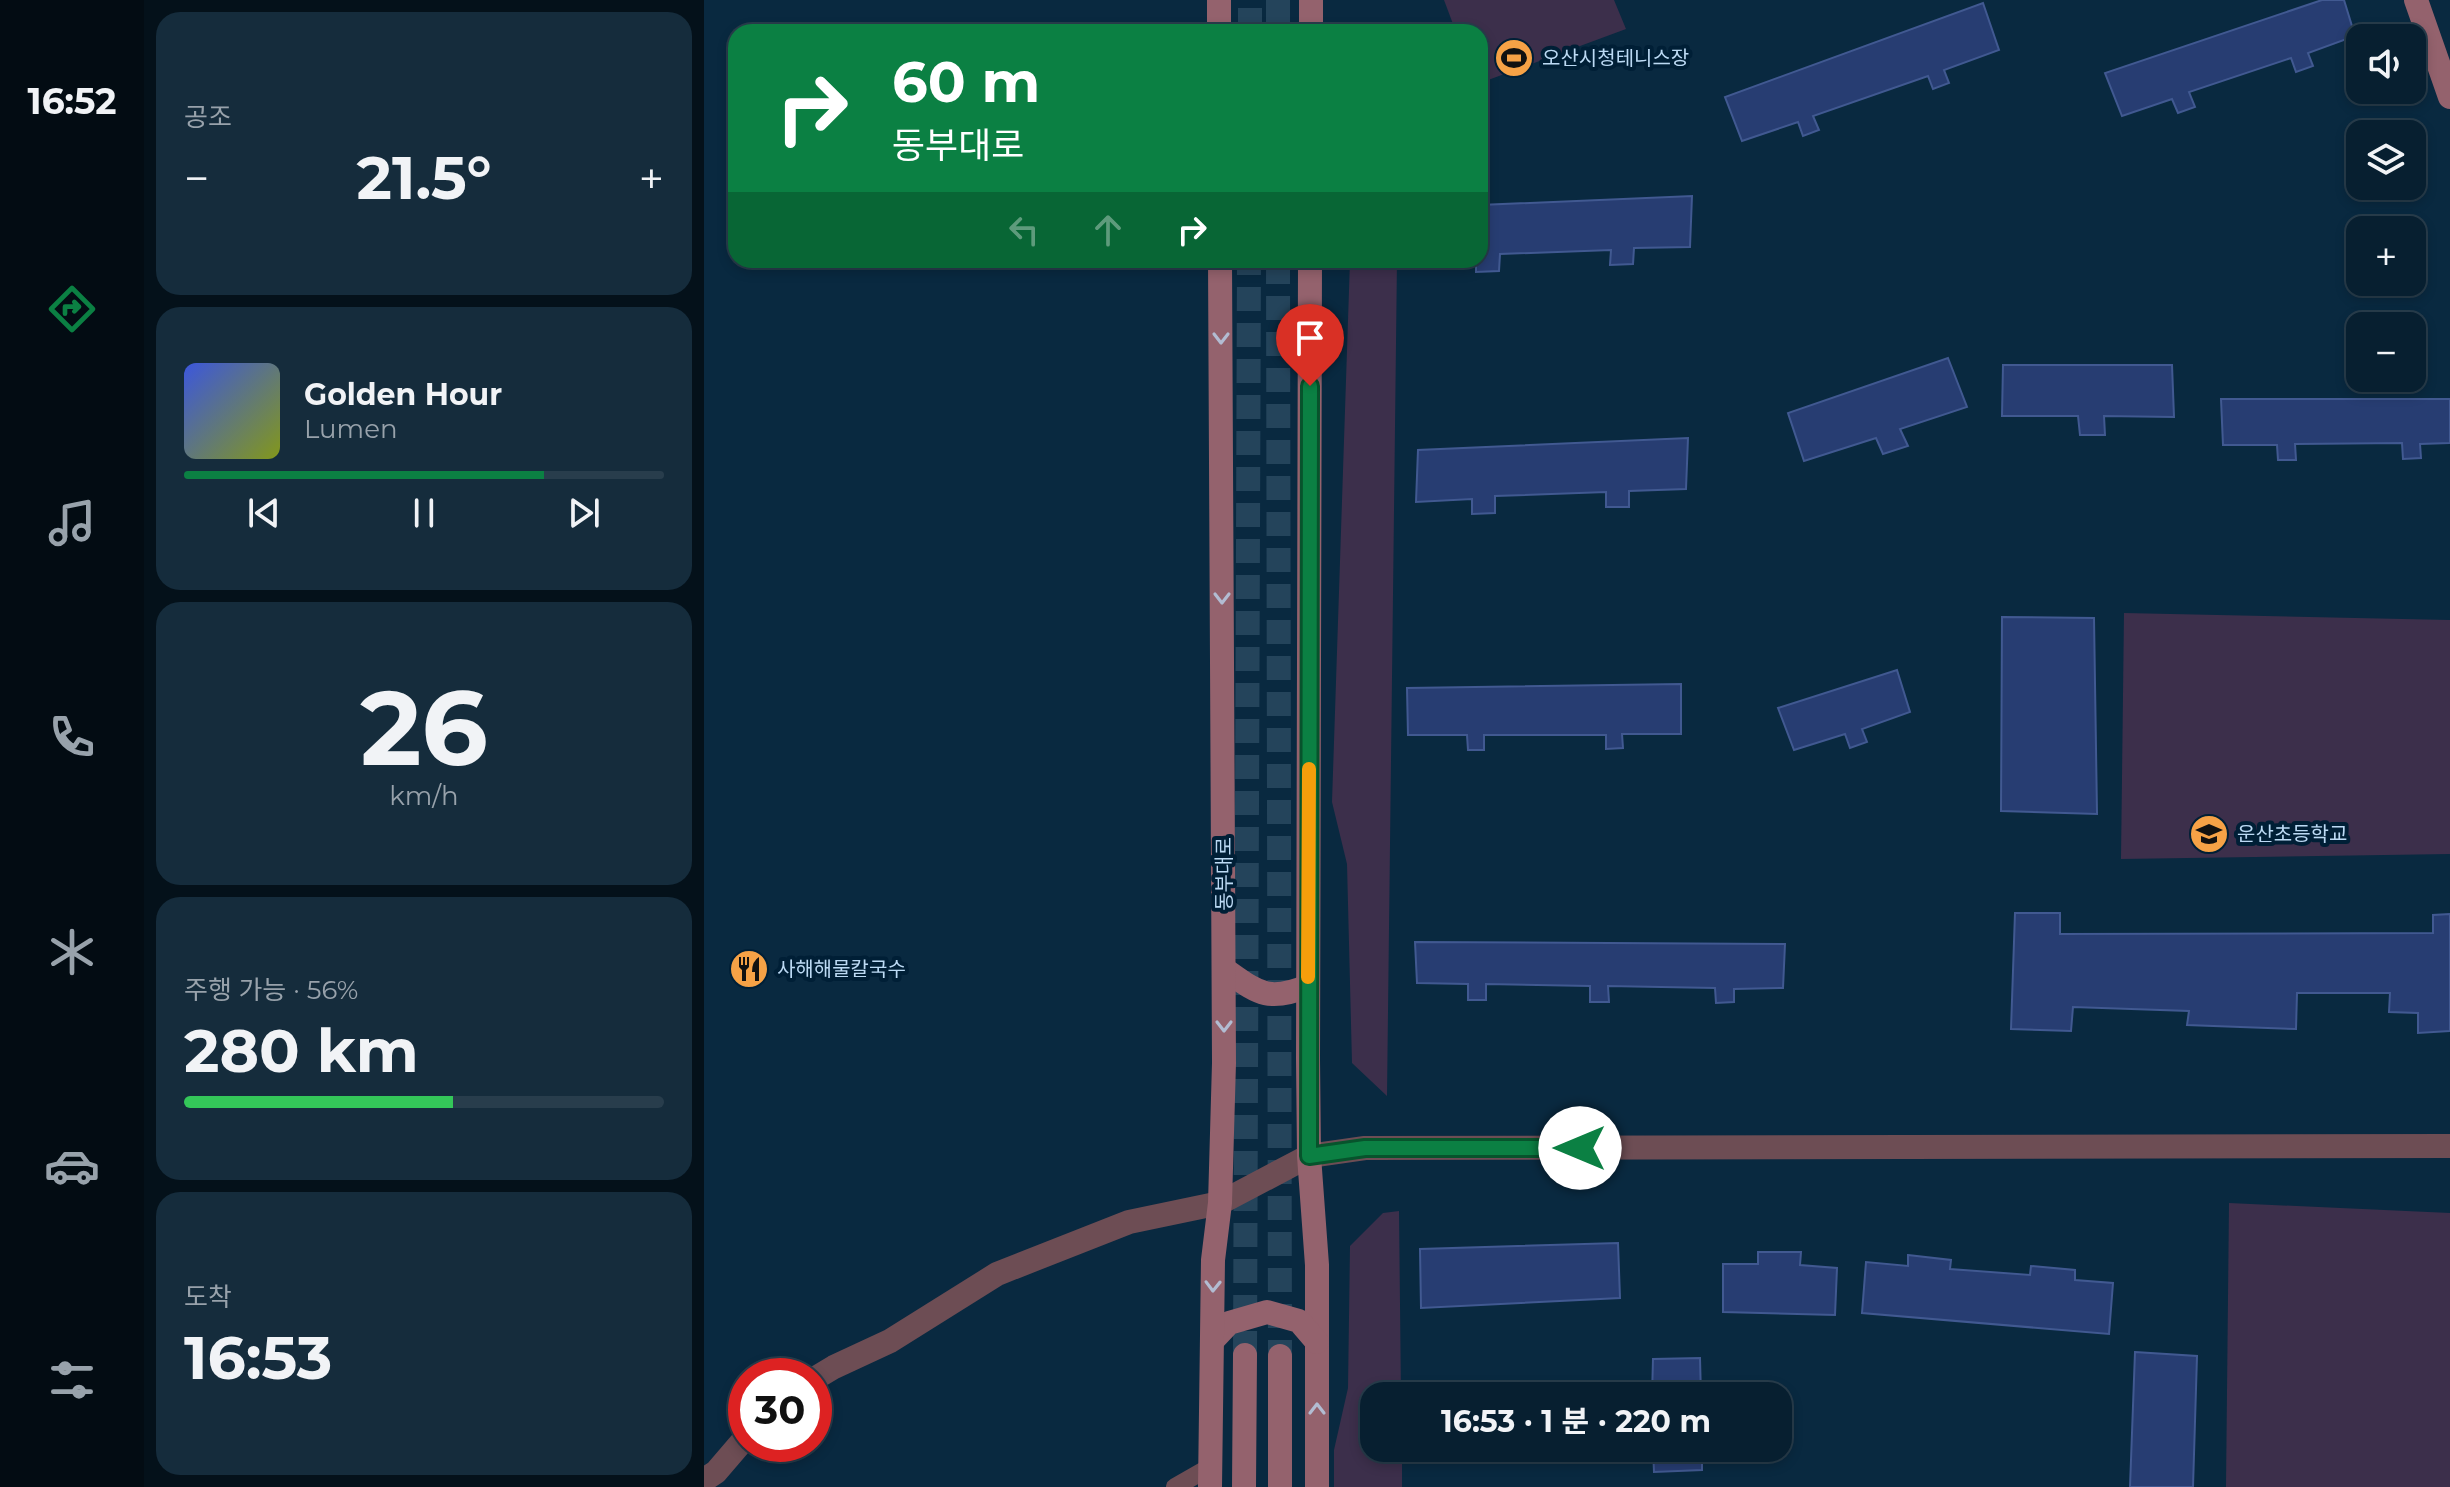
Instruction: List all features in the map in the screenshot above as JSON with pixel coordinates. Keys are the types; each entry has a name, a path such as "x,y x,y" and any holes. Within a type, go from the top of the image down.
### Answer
{"main road":[{"path":"1219,0 1219,24"},
{"path":"1311,0 1311,24"},
{"path":"2416,0 2450,97"},
{"name":"동부대로","path":"1210,1477 1213,1260 1220,1203 1224,969 1220,268"},
{"path":"1310,268 1308,986 1309,1156 1317,1265 1317,1487"},
{"path":"1224,969 1260,994 1289,994 1308,986"},
{"path":"1212,1341 1229,1323 1267,1312 1299,1321 1317,1342"},
{"path":"1244,1487 1245,1355"},
{"path":"1280,1356 1280,1487"}],"street":[{"path":"832,1368 890,1341 997,1274 1129,1222 1220,1203 1309,1156 1365,1148 2450,1146"},
{"path":"704,1480 728,1458"}],"lane":[{"path":"1175,1487 1210,1477"}],"shaded area":[{"name":"오산시청테니스장","path":"1444,0 1614,0 1626,29 1488,80 1488,24 1453,24"},
{"path":"1350,268 1397,268 1387,1096 1352,1063 1347,864 1332,802"},
{"path":"2124,613 2450,620 2450,854 2121,859"},
{"path":"2229,1203 2450,1213 2450,1487 2226,1487"},
{"path":"1399,1211 1401,1382 1360,1382 1360,1462 1402,1462 1402,1487 1334,1487 1334,1450 1348,1388 1350,1246 1383,1213"}],"building":[{"path":"2322,0 2344,0 2351,24 2346,24 2346,39 2308,53 2313,66 2296,72 2291,58 2189,92 2195,107 2178,113 2172,99 2122,116 2105,73"},
{"path":"1983,3 1999,50 1944,70 1949,83 1933,89 1928,76 1813,116 1819,130 1803,136 1798,122 1742,141 1725,97"},
{"path":"1692,196 1690,247 1634,248 1633,264 1610,265 1611,250 1500,254 1499,271 1476,272 1476,268 1488,268 1488,205"},
{"path":"1948,358 1967,407 1900,429 1908,446 1883,454 1876,438 1804,461 1788,413"},
{"path":"2003,365 2172,365 2174,417 2104,416 2105,435 2080,435 2078,416 2002,416"},
{"path":"2221,399 2450,399 2450,443 2420,444 2421,458 2403,459 2402,443 2295,444 2296,460 2278,460 2277,445 2223,445"},
{"path":"1688,438 1686,489 1629,491 1629,507 1606,507 1606,492 1495,496 1495,513 1472,514 1472,499 1416,502 1418,450"},
{"path":"2002,617 2094,618 2097,814 2001,811"},
{"path":"1897,670 1910,712 1862,729 1867,742 1850,748 1845,734 1794,750 1778,708"},
{"path":"1681,684 1681,734 1622,734 1623,748 1606,749 1606,735 1484,735 1484,750 1468,750 1467,735 1408,735 1407,688"},
{"path":"2015,913 2060,913 2060,934 2433,933 2433,915 2450,914 2450,1031 2418,1033 2418,1013 2389,1012 2390,993 2297,993 2296,1029 2187,1025 2189,1011 2073,1007 2071,1031 2011,1029"},
{"path":"1415,942 1785,944 1783,988 1734,989 1734,1002 1716,1003 1715,988 1608,986 1609,1002 1590,1002 1590,986 1486,984 1486,1000 1468,1000 1468,984 1417,983"},
{"path":"1618,1243 1620,1298 1421,1308 1420,1249"},
{"path":"1758,1252 1801,1252 1800,1265 1837,1268 1835,1315 1723,1312 1723,1264 1758,1264"},
{"path":"1908,1255 1951,1260 1950,1269 2030,1275 2031,1266 2075,1270 2075,1280 2113,1283 2109,1334 1862,1313 1866,1262 1908,1266"},
{"path":"2135,1352 2197,1356 2193,1487 2130,1487"},
{"path":"1700,1358 1701,1382 1652,1382 1653,1359"},
{"path":"1654,1462 1702,1462 1702,1470 1654,1472"}],"tunnel":[{"path":"1250,0 1250,24"},
{"path":"1278,0 1278,24"},
{"path":"1245,1355 1249,268"},
{"path":"1278,268 1280,1356"}],"slow traffic":[{"path":"1308,977 1309,769"}],"place":[{"name":"오산시청테니스장","path":"1514,58"},
{"name":"운산초등학교","path":"2209,834"},
{"name":"사해해물칼국수","path":"749,969"}],"route":[{"path":"1310,386 1309,1156 1365,1148 1580,1148"}]}
